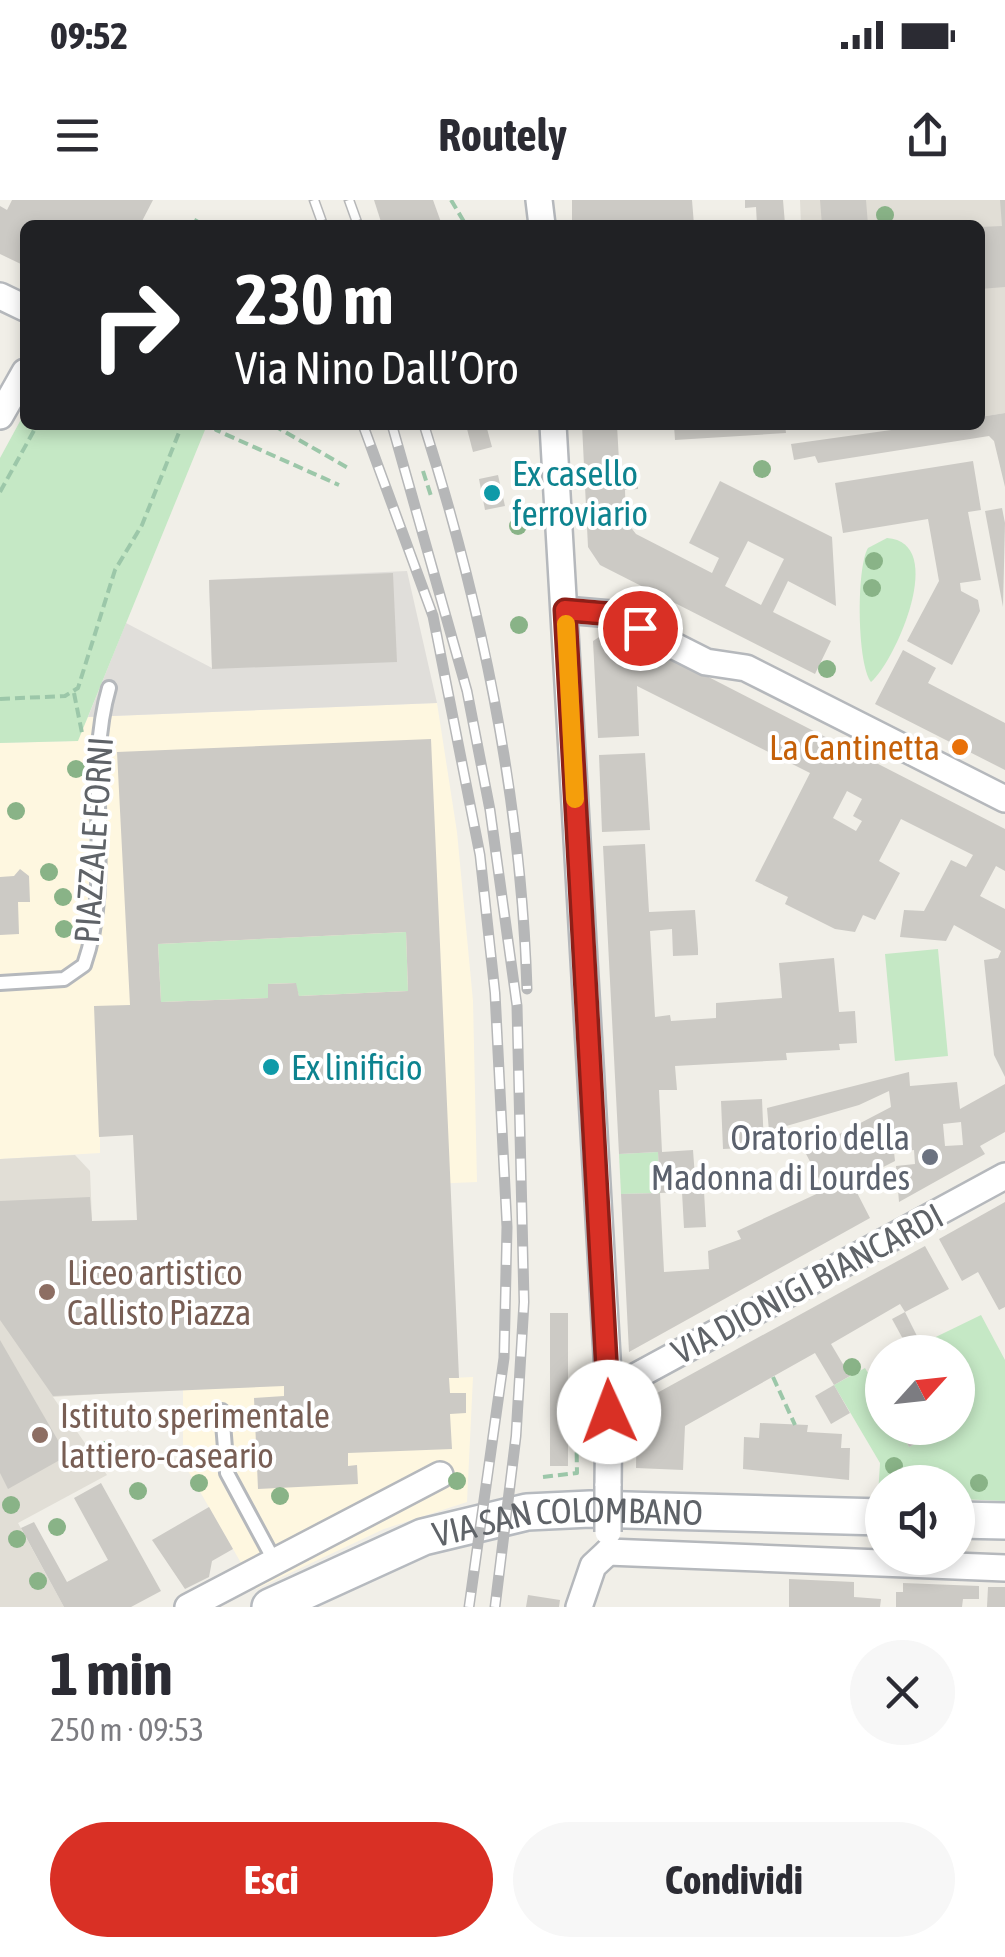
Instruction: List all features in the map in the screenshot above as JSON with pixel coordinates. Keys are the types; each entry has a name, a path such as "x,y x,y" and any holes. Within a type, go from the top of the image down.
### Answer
{"street":[{"path":"0,416 20,381"},
{"path":"553,430 609,1391 608,1542 593,1566 579,1607"},
{"path":"565,610 611,614 706,662 746,668 1005,799"},
{"name":"VIA DIONIGI BIANCARDI","path":"609,1391 1005,1176"},
{"path":"188,1607 440,1475"},
{"name":"VIA SAN COLOMBANO","path":"270,1607 423,1537 527,1512 590,1509 865,1517"},
{"path":"975,1520 1005,1521"},
{"path":"608,1542 1005,1568"}],"lane":[{"name":"PIAZZALE FORNI","path":"0,983 64,979 84,966 97,887 101,726 108,688"},
{"path":"222,1411 227,1473 274,1562"}],"path":[{"path":"0,492 34,430"},
{"path":"0,699 65,696 78,688 115,570 142,525 180,430"},
{"path":"216,430 338,485"},
{"path":"282,430 348,468"},
{"path":"423,471 432,499"},
{"path":"774,1380 795,1424"},
{"path":"543,1477 577,1473 577,1452"}],"shaded area":[{"path":"800,200 1005,200 1005,413 985,416 985,220 801,220"},
{"path":"407,571 437,703 88,717 126,623 212,668 209,580"},
{"path":"437,703 457,832 473,1001 477,1182 314,1189 311,1127 100,1136 100,1153 0,1159 0,743 77,741 88,717"},
{"path":"75,1155 90,1171 99,1394 53,1397 107,1475 18,1523 64,1607 0,1607 0,1159"},
{"path":"473,1377 467,1502 384,1529 256,1589 183,1462 183,1390"}],"green space":[{"path":"20,421 20,430 205,430 78,741 0,743 0,458"},
{"path":"887,538 905,544 914,559 915,580 903,628 893,651 871,682 861,637 861,575 868,548"},
{"path":"406,932 408,991 299,996 295,983 268,984 268,998 161,1002 158,944"},
{"path":"938,949 948,1056 895,1061 885,954"},
{"path":"658,1152 660,1193 621,1194 619,1154"},
{"path":"981,1315 1005,1360 1005,1501 975,1500 975,1465 880,1465 869,1445 975,1445 975,1335 940,1335"},
{"path":"865,1368 865,1438 834,1385"}],"building":[{"path":"12,200 153,200 143,220 20,220 20,264 0,254 0,206 7,210"},
{"path":"374,200 433,200 440,220 380,220"},
{"path":"572,200 692,200 694,220 572,220"},
{"path":"745,200 783,200 785,220 757,220 756,207 745,208"},
{"path":"820,200 866,200 868,220 822,220"},
{"path":"1000,200 1005,200 1005,287 985,289 985,227 1002,226"},
{"path":"1005,413 1005,487 994,441 989,436 818,463 815,456 794,460 791,444 891,430 985,430 985,416"},
{"path":"467,430 487,430 492,447 473,452"},
{"path":"582,430 617,430 620,479 638,479 638,489 625,490 626,521 636,534 712,573 719,558 689,543 720,481 832,537 836,606 788,581 773,612 831,641 815,674 600,565 588,547","holes":["748,541 784,559 761,605 725,586"]},
{"path":"674,430 786,433 675,440"},
{"path":"973,461 981,510 968,512 981,580 960,583 961,591 978,600 980,611 952,665 907,641 939,581 928,519 843,533 835,483"},
{"name":"Ex casello ferroviario","path":"498,475 505,506 485,510 479,479"},
{"path":"1002,508 1005,523 1003,607 985,511"},
{"path":"393,573 397,662 212,669 209,580"},
{"path":"613,628 1005,829 1005,871 996,866 980,896 1005,909 1005,1077 994,1055 984,960 998,958 1001,951 954,925 946,941 900,937 904,910 924,911 951,860 966,867 973,855 901,819 879,861 900,873 875,920 863,915 855,932 835,929 785,904 788,897 755,881 810,773 637,686 639,736 598,738 593,641","holes":["847,791 862,799 853,816 862,821 856,831 833,818"]},
{"path":"903,650 936,668 928,683 1005,723 1005,770 875,704"},
{"name":"Ex linificio","path":"431,739 459,1378 449,1378 450,1393 466,1393 466,1413 450,1414 452,1449 348,1453 348,1466 357,1465 358,1484 258,1489 254,1398 284,1396 284,1386 53,1396 0,1320 0,1201 90,1197 92,1221 137,1220 133,1135 99,1137 94,1006 130,1005 117,752","holes":["406,932 408,991 299,996 296,983 268,984 268,998 161,1002 158,944"]},
{"path":"645,753 650,830 602,832 599,755"},
{"path":"645,844 649,912 695,910 698,949 698,955 673,956 672,929 650,931 655,1017 670,1015 671,1021 716,1018 716,1003 782,998 779,963 834,958 839,1012 855,1011 857,1043 839,1044 840,1050 786,1053 787,1060 675,1066 677,1090 659,1090 662,1152 693,1150 696,1191 704,1191 706,1227 684,1228 682,1192 660,1193 658,1152 619,1154 603,846"},
{"path":"20,869 29,876 30,902 18,902 19,934 0,935 0,877 14,876"},
{"path":"909,1072 910,1086 957,1082 960,1109 1005,1084 1005,1132 980,1146 985,1154 899,1202 896,1166 915,1164 914,1150 894,1152 895,1161 852,1183 870,1218 629,1352 621,1194 660,1193 664,1272 709,1269 708,1251 741,1239 737,1231 825,1190 805,1152 891,1107 889,1091 859,1105 769,1131 767,1108","holes":["961,1122 963,1145 945,1146 943,1124"]},
{"path":"762,1099 764,1147 723,1149 721,1101"},
{"path":"1005,1202 1005,1307 999,1310 978,1272 962,1281 939,1239"},
{"path":"925,1246 949,1289 905,1312 900,1304 831,1344 850,1376 834,1385 815,1353 685,1426 683,1470 636,1468 637,1404"},
{"path":"905,1312 916,1335 901,1335 892,1319"},
{"path":"550,1313 568,1313 568,1466 550,1466"},
{"path":"0,1340 67,1456 8,1489 0,1473"},
{"path":"834,1385 850,1413 831,1424 815,1396"},
{"path":"760,1423 808,1425 807,1432 842,1434 841,1448 850,1448 849,1480 743,1469 744,1437 759,1438"},
{"path":"101,1483 161,1591 131,1607 64,1607 21,1528 34,1522 67,1582 108,1560 74,1498"},
{"path":"209,1507 233,1549 212,1561 209,1577 185,1589 152,1540"},
{"path":"789,1579 854,1582 854,1597 881,1599 880,1607 789,1607"},
{"path":"903,1583 979,1586 979,1599 963,1599 962,1607 896,1607 896,1592 903,1592"},
{"path":"988,1587 1005,1587 1005,1607 987,1607"},
{"path":"528,1595 560,1600 559,1607 526,1607"}],"railway":[{"path":"314,200 321,220"},
{"path":"349,200 356,220"},
{"path":"365,430 433,616 480,855 495,993 507,1227 504,1358 469,1607"},
{"path":"393,430 467,691 490,810 517,1006 524,1302 516,1436 495,1607"},
{"path":"426,430 464,563 495,704 517,846 527,989"}],"slow traffic":[{"path":"566,624 575,799"}],"place":[{"name":"Ex casello ferroviario","path":"492,493"},
{"name":"La Cantinetta","path":"960,747"},
{"name":"Ex linificio","path":"271,1067"},
{"name":"Oratorio della Madonna di Lourdes","path":"930,1157"},
{"name":"Liceo artistico Callisto Piazza","path":"47,1292"},
{"name":"Istituto sperimentale lattiero-caseario","path":"40,1435"}],"route":[{"path":"609,1412 565,610 611,614 640,628"}]}
